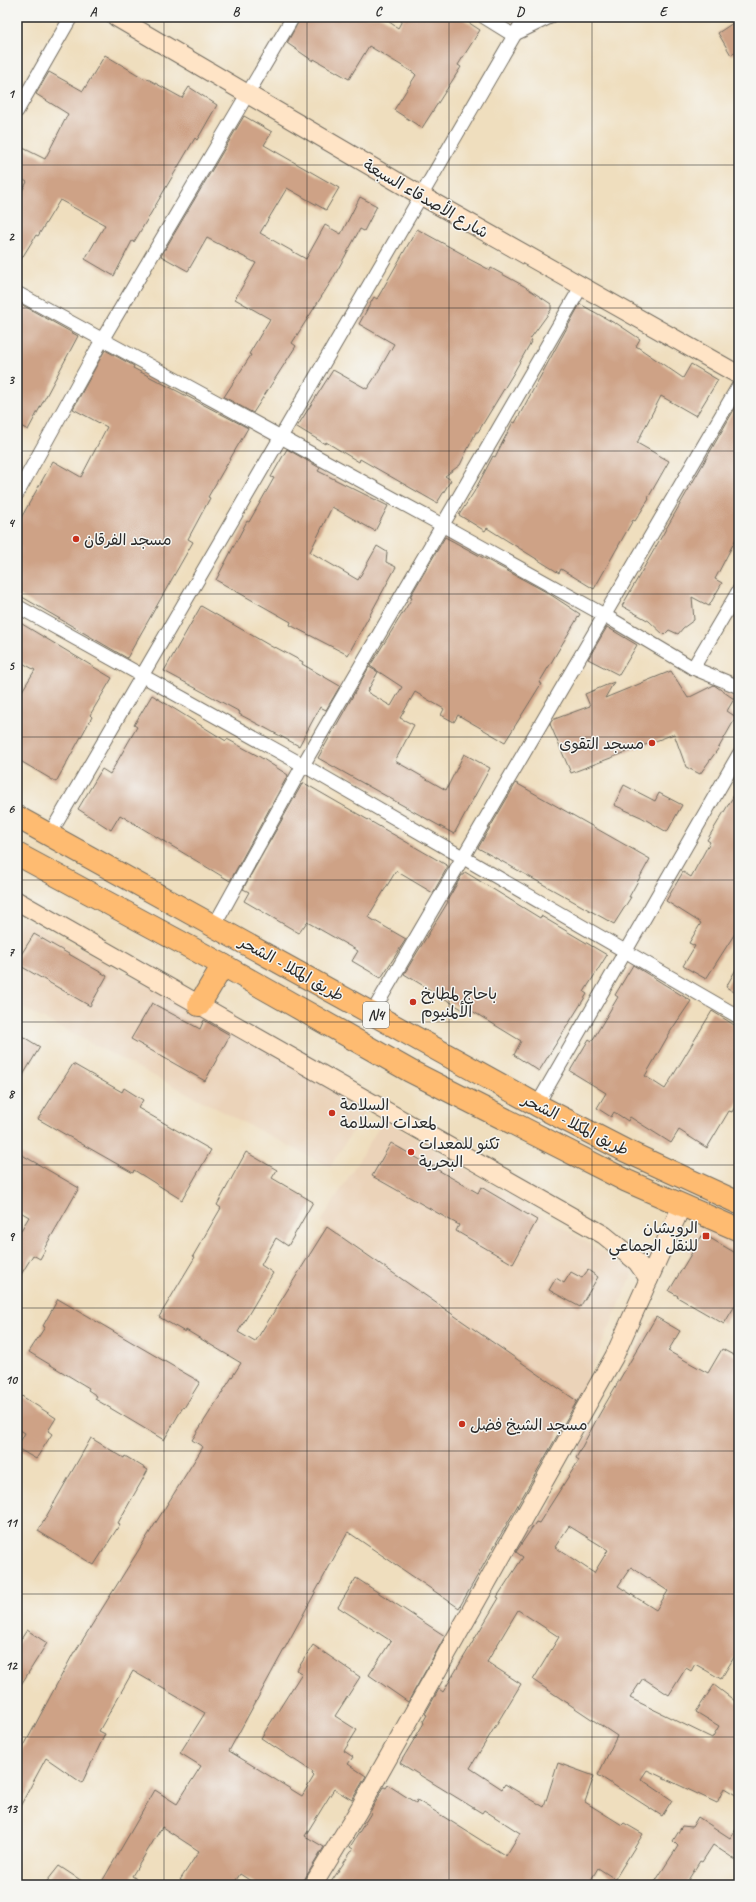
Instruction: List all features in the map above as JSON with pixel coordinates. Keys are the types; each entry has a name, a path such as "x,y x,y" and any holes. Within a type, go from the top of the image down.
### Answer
{"highway":[{"name":"طريق المكلا - الشحر","path":"17,817 538,1105 626,1150 739,1203"},
{"name":"طريق المكلا - الشحر","path":"17,854 223,965 410,1071 627,1181 739,1230"},
{"path":"199,1005 223,965"},
{"path":"410,1071 425,1042"}],"street":[{"path":"17,111 71,17"},
{"name":"شارع الأصدقاء السبعة","path":"116,17 581,288 739,375"},
{"path":"17,494 102,340 293,17"},
{"path":"484,17 513,35"},
{"path":"50,834 143,677 420,195 525,17"},
{"path":"513,35 550,17"},
{"path":"214,926 303,765 581,288"},
{"path":"17,293 442,525 604,615 693,668 739,687"},
{"path":"372,1013 739,385"},
{"path":"693,668 739,590"},
{"path":"17,606 464,856 739,1017"},
{"path":"538,1105 739,754"},
{"path":"17,901 604,1235 638,1262 649,1280"},
{"path":"312,1885 357,1813 614,1357 682,1205"}],"shaded area":[{"path":"23,919 371,1102 330,1167 17,1005 17,930"},
{"path":"384,1119 634,1271 577,1401 321,1222"},
{"path":"704,1214 739,1234 739,1280 686,1252"}],"building":[{"path":"301,17 382,17 398,28 404,17 460,17 480,30 458,65 461,67 422,128 394,110 416,75 414,73 369,46 349,79 314,59 313,61 287,43"},
{"path":"739,19 739,50 731,55 718,33"},
{"path":"105,55 145,79 146,78 182,98 189,87 217,105 197,140 195,138 134,242 132,241 114,276 85,259 105,225 60,200 38,236 36,235 17,266 17,200 27,182 17,176 17,145 45,159 68,114 36,94 49,72 83,91"},
{"path":"244,116 272,132 264,145 339,188 326,210 287,188 260,233 306,259 325,225 341,234 360,197 377,206 364,231 360,229 332,280 292,343 296,346 253,413 224,397 251,355 249,354 270,319 235,299 256,263 207,238 188,271 161,256"},
{"path":"417,229 468,257 467,258 490,270 491,268 524,286 551,304 551,310 530,339 532,340 478,432 476,432 460,465 445,476 451,480 437,503 360,459 359,462 297,427 333,370 367,389 375,377 394,344 359,324 374,297 377,299"},
{"path":"17,302 78,336 28,430 17,424"},
{"path":"580,304 616,323 640,339 636,346 683,378 691,364 718,380 696,416 661,396 637,443 669,461 648,498 649,499 635,521 633,520 594,589 561,569 559,573 487,528 485,531 459,515 474,492 493,456 495,457 513,422 515,423"},
{"path":"105,350 134,366 133,368 248,428 208,497 210,498 188,539 193,542 127,658 17,594 17,525 53,461 81,477 107,427 73,409"},
{"path":"739,401 739,533 715,579 722,583 709,606 692,597 694,620 683,628 678,634 669,630 664,635 649,621 622,606"},
{"path":"287,449 320,468 318,471 388,506 375,531 332,507 310,552 358,580 377,546 387,552 386,562 396,567 348,655 290,625 291,622 216,580 247,521 249,522 274,478 271,477"},
{"path":"445,537 548,593 580,614 539,683 541,684 505,742 458,715 454,722 441,715 444,709 415,692 400,718 414,725 395,761 446,790 464,754 490,768 454,834 318,758 369,667 378,672 367,692 391,706 402,687 370,666 412,598 410,597"},
{"path":"201,606 274,648 275,647 303,662 302,664 340,686 326,710 320,707 299,746 164,671"},
{"path":"17,621 112,678 90,715 92,717 56,782 17,759 17,699 35,670 17,660"},
{"path":"607,627 637,645 619,675 588,659"},
{"path":"671,671 688,698 714,685 734,699 727,711 736,717 718,749 700,774 686,767 674,734 571,773 550,724 552,720 590,706 585,694 614,682 605,698"},
{"path":"152,695 226,741 227,739 260,757 288,775 230,881 120,815 111,830 78,809 102,769 110,774 137,727 134,725"},
{"path":"304,783 448,866 433,893 396,871 368,917 406,939 381,978 352,961 358,951 307,922 299,933 244,901 249,892 243,889 302,784 303,785"},
{"path":"516,783 650,859 629,897 631,897 614,924 478,848"},
{"path":"624,785 655,801 659,793 682,805 667,832 641,817 614,805"},
{"path":"739,787 739,927 706,979 683,966 695,946 689,943 701,923 666,901 683,872 691,877 710,842 707,840"},
{"path":"465,872 540,918 541,916 607,955 584,992 587,994 539,1071 514,1055 521,1041 472,1011 470,1014 404,974"},
{"path":"34,934 107,976 90,1006 17,964 17,961"},
{"path":"739,964 739,995 726,987"},
{"path":"633,965 691,1001 672,1029 645,1076 665,1089 712,1011 739,1028 739,1100 732,1112 729,1111 707,1148 679,1130 671,1143 630,1117 628,1121 614,1112 611,1117 597,1108 606,1093 570,1071 589,1039 592,1041 618,997 615,995"},
{"path":"152,1003 200,1029 204,1020 230,1035 205,1081 131,1039"},
{"path":"17,1033 40,1047 17,1085"},
{"path":"73,1064 122,1092 124,1088 143,1100 138,1108 211,1150 182,1200 134,1170 133,1173 38,1119"},
{"path":"391,1143 478,1193 481,1187 537,1220 513,1264 456,1231 459,1225 372,1176"},
{"path":"17,1152 79,1188 44,1249 45,1250 40,1259 33,1255 17,1281 17,1237 29,1217 17,1210"},
{"path":"246,1152 277,1170 272,1178 313,1202 288,1246 276,1238 261,1265 273,1273 238,1332 255,1342 327,1227 577,1401 459,1608 348,1532 229,1751 302,1796 314,1776 312,1774 313,1772 261,1738 302,1673 297,1670 313,1645 360,1677 335,1716 357,1730 344,1751 353,1757 348,1764 366,1776 352,1800 334,1789 305,1836 324,1847 304,1880 303,1885 257,1885 240,1874 233,1885 189,1885 180,1880 199,1851 162,1827 132,1876 146,1885 100,1885 155,1790 177,1804 201,1766 180,1753 205,1713 133,1671 99,1731 105,1734 82,1783 46,1758 17,1812 17,1759 74,1652 203,1447 192,1440 241,1363 186,1330 185,1332 159,1317 195,1257 193,1256 221,1208 217,1205"},
{"path":"703,1234 739,1255 739,1299 724,1324 669,1291"},
{"path":"588,1270 598,1277 580,1307 549,1290 556,1278 564,1283 571,1272 582,1278"},
{"path":"58,1299 200,1382 184,1408 183,1407 164,1440 95,1399 97,1396 88,1390 89,1388 29,1352 45,1327 43,1326"},
{"path":"656,1317 680,1331 668,1351 708,1373 722,1349 739,1358 739,1649 721,1679 695,1664 691,1671 686,1668 669,1695 643,1678 630,1698 712,1738 719,1726 696,1712 714,1685 739,1704 739,1797 724,1788 717,1803 647,1770 641,1779 672,1800 662,1816 598,1775 617,1736 533,1680 559,1637 518,1610 487,1662 521,1684 470,1768 502,1789 505,1784 544,1807 558,1763 594,1776 585,1802 622,1825 624,1823 643,1834 615,1879 598,1868 588,1885 329,1885 353,1849 350,1847 371,1813 370,1812 384,1787 386,1788 388,1785 416,1803 417,1800 506,1856 520,1833 484,1810 482,1813 400,1763 424,1723 423,1722 427,1715 425,1714 439,1689 443,1692 499,1598 497,1597 523,1557 516,1552 536,1522 539,1523 579,1460 576,1458 599,1415","holes":["569,1526 608,1550 594,1573 555,1547","631,1567 668,1591 656,1610 618,1586"]},
{"path":"17,1393 56,1418 48,1431 52,1434 36,1459 17,1448 25,1433 17,1428"},
{"path":"91,1438 124,1458 125,1456 148,1470 118,1523 120,1524 94,1565 38,1531"},
{"path":"356,1578 445,1636 408,1702 369,1675 391,1641 338,1607"},
{"path":"27,1630 47,1643 17,1691 17,1645"},
{"path":"698,1817 730,1838 739,1825 739,1862 713,1845 702,1862 700,1861 685,1885 653,1885 678,1846 673,1841 682,1826 692,1827"},
{"path":"59,1866 88,1885 44,1885"}],"place":[{"name":"مسجد الفرقان","path":"76,539"},
{"name":"مسجد التقوى","path":"652,743"},
{"name":"باحاج لمطابخ الألمنيوم","path":"413,1002"},
{"name":"السلامة لمعدات السلامة","path":"332,1113"},
{"name":"تكنو للمعدات البحرية","path":"411,1152"},
{"name":"الرويشان للنقل الجماعي","path":"706,1236"},
{"name":"مسجد الشيخ فضل","path":"462,1424"}]}
